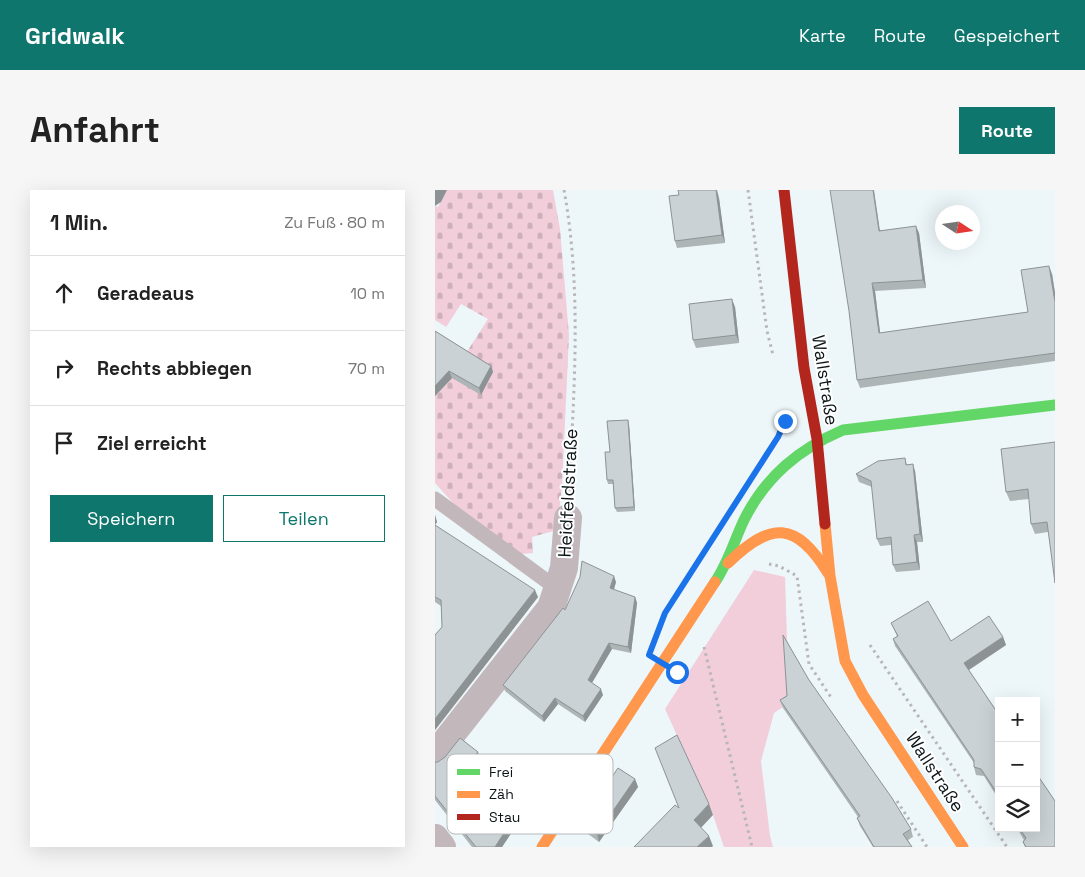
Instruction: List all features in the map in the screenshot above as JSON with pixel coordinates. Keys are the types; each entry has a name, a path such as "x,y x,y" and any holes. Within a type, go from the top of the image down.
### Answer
{"main road":[{"name":"Wallstraße","path":"784,190 804,368 817,440 830,576 841,643 849,672 963,847"},
{"path":"603,754 727,564 735,540 767,482 792,457 817,440 843,430 1055,405"},
{"name":"Wallstraße","path":"727,564 740,550 755,540 769,534 783,532 805,541 820,557 830,576"},
{"path":"542,847 550,834"}],"street":[{"name":"Heidfeldstraße","path":"435,755 547,615 559,590 564,568 568,518"},
{"path":"435,838 442,847"}],"lane":[{"path":"435,499 559,590"}],"path":[{"name":"Heidfeldstraße","path":"564,190 571,229 576,334 568,518"},
{"path":"748,190 767,330 773,356"},
{"path":"778,437 785,421 783,411"},
{"path":"763,563 779,566 797,576 809,664 836,706"},
{"path":"867,640 1007,847"},
{"path":"703,644 752,847"},
{"path":"895,797 927,847"}],"green space":[{"path":"436,190 553,190 560,229 569,335 562,486 557,530 532,537 533,553 522,554 461,512 435,483 435,381 463,358 488,319 461,304 446,327 435,320 435,206 438,207 443,197 435,193"},
{"path":"754,570 785,577 789,703 774,713 761,761 773,847 724,847 713,815 665,709"}],"building":[{"path":"678,190 716,190 722,235 675,241 669,196 679,195"},
{"path":"830,190 873,190 879,231 916,226 923,280 872,283 879,333 1028,312 1021,270 1049,266 1055,302 1055,353 857,380 849,311"},
{"path":"732,299 736,335 693,340 689,304"},
{"path":"435,331 491,366 479,388 449,371 435,386"},
{"path":"628,420 634,507 615,508 613,480 607,480 605,452 610,452 607,421"},
{"path":"1055,442 1055,583 1047,522 1031,524 1028,489 1006,492 1001,449"},
{"path":"905,458 906,465 913,464 920,534 914,535 917,562 893,565 891,537 877,539 871,481 856,474 878,461"},
{"path":"435,525 535,590 435,719 435,635 442,627 441,600 435,597"},
{"path":"582,561 614,576 610,588 635,597 628,647 609,643 588,680 601,689 583,716 555,698 542,716 503,685 563,608 565,610 580,577"},
{"path":"928,601 951,641 989,616 1003,637 964,663 995,709 995,790 981,769 974,767 974,760 893,639 898,636 891,623"},
{"path":"783,635 809,680 892,798 911,829 903,834 912,847 874,847 857,818 860,816 780,700 787,696"},
{"path":"677,735 709,804 694,820 709,836 697,847 634,847 675,805 679,808 655,748"},
{"path":"460,738 478,752 476,754 447,754"},
{"path":"447,754 447,811 435,796 435,762"},
{"path":"618,768 635,779 613,811 613,775"},
{"path":"1040,779 1055,801 1055,847 1026,847 1023,842 1026,838 1022,832 1040,832"},
{"path":"466,834 503,834 495,847 476,847"}],"traffic: fast":[{"path":"715,582 720,575 744,520 773,477 798,455 827,438 843,430 1055,405"}],"traffic: slow":[{"path":"825,524 830,576 845,661 863,695 963,847"},
{"path":"728,563 743,549 757,540 770,534 782,533 794,536 805,544 828,573"},
{"path":"603,754 715,582"},
{"path":"542,847 550,834"}],"traffic: jam":[{"path":"784,190 804,368 817,439 825,524"}],"route":[{"path":"677,672 649,655 665,613 778,437 785,421"}]}
